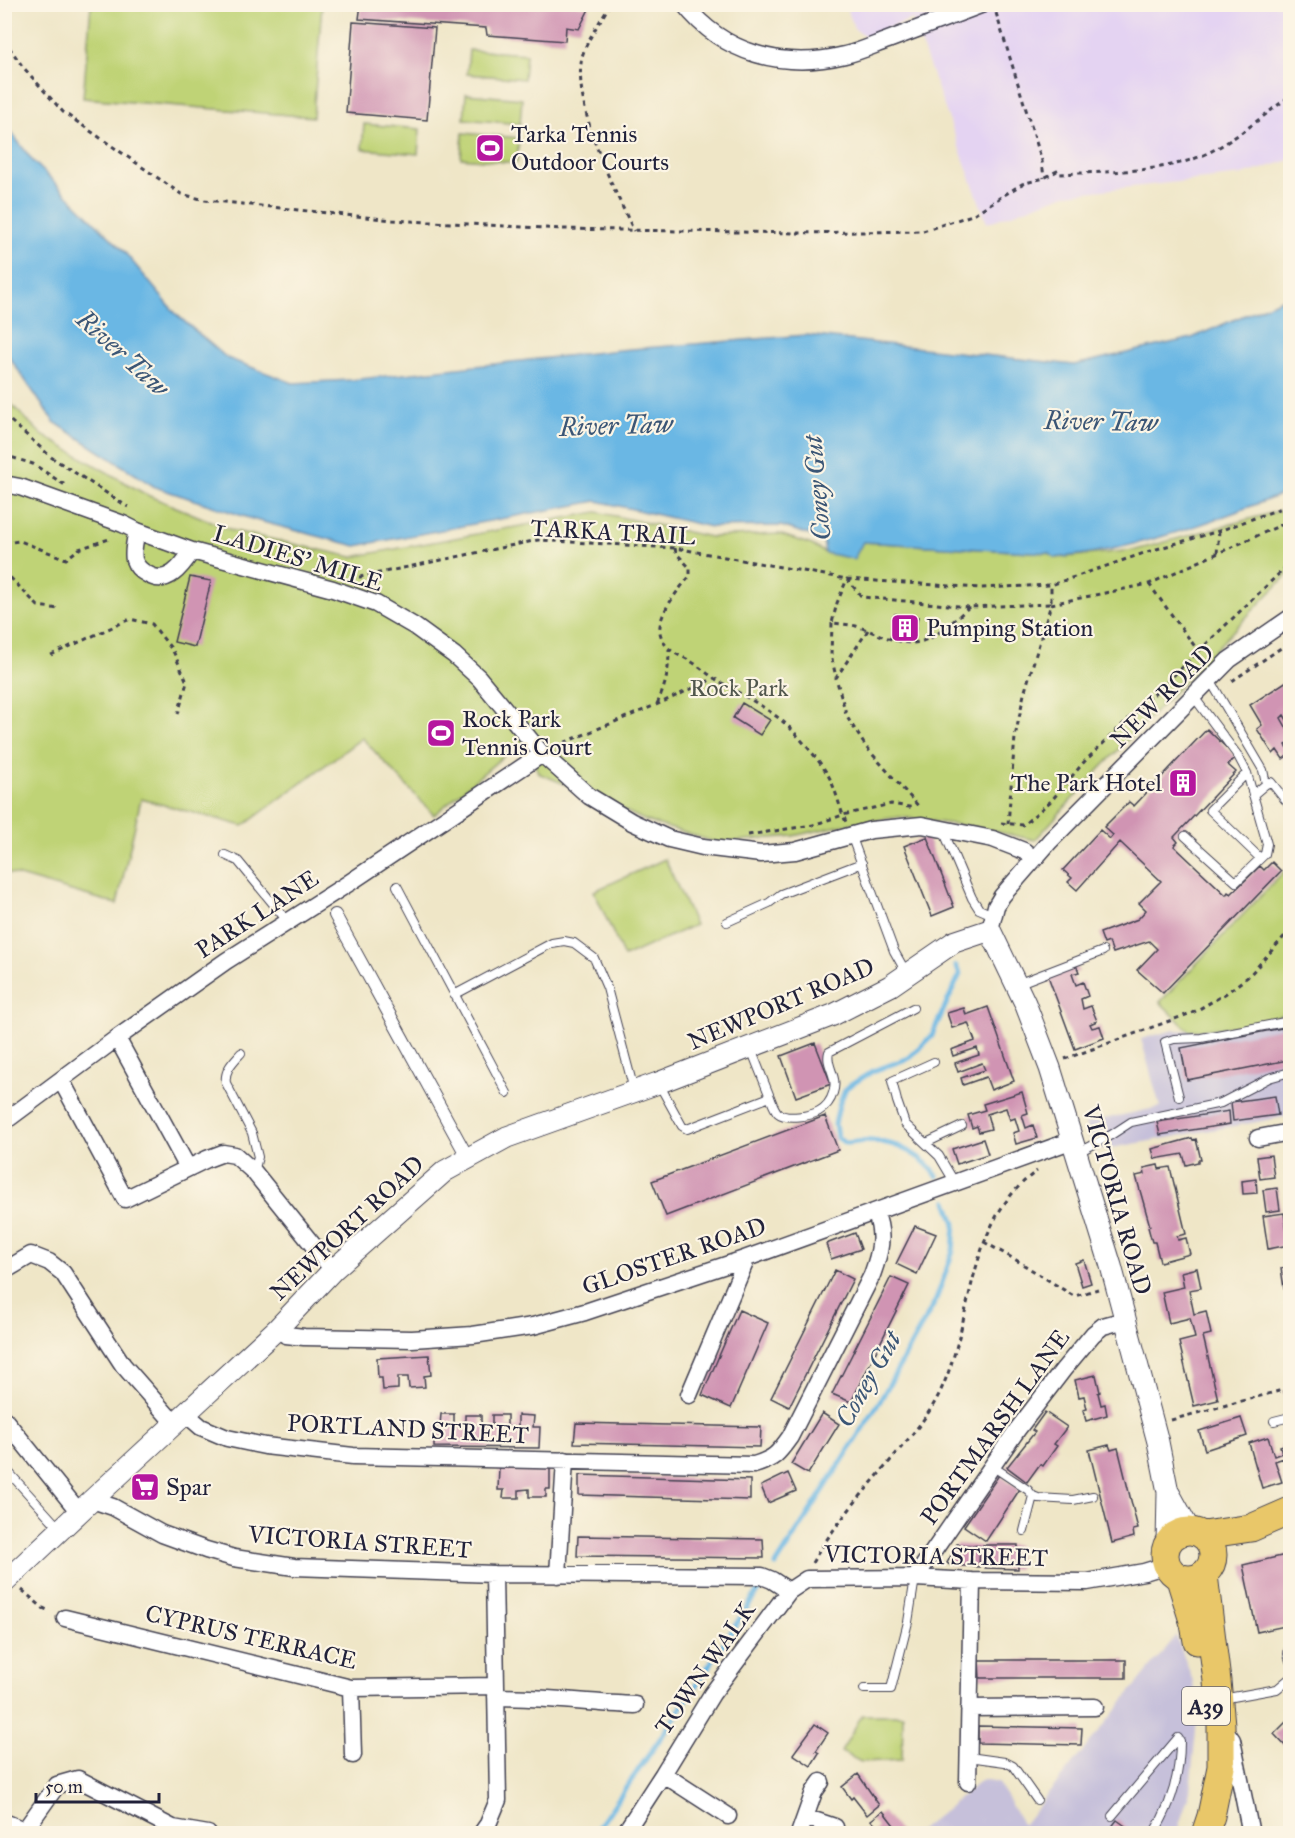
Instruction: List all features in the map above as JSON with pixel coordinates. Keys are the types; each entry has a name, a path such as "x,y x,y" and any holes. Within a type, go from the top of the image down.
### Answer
{"main road":[{"path":"1290,1510 1251,1528 1176,1534 1186,1565 1290,1524"},
{"name":"A39","path":"1186,1565 1213,1550 1197,1533"},
{"name":"A39","path":"1186,1565 1220,1712 1221,1767 1211,1816 1195,1830"},
{"name":"A39","path":"1186,1565 1206,1713 1205,1758 1195,1830"}],"street":[{"path":"684,4 697,21 718,38 751,54 785,59 816,60 845,55 983,4"},
{"name":"LADIES' MILE","path":"4,484 20,487 192,551 333,589 376,604 414,626 454,655 479,678 542,754 589,796 632,822 669,839 703,847 761,854 795,851 851,835 922,825 974,834 1007,843 1034,859"},
{"path":"130,528 134,560 138,567 153,578 173,574 182,566 192,551"},
{"name":"NEW ROAD","path":"992,923 1002,896 1034,859 1210,680 1239,653 1290,618"},
{"name":"PARK LANE","path":"4,1122 226,961 542,754"},
{"path":"335,915 468,1158"},
{"name":"NEWPORT ROAD","path":"8,1581 85,1506 277,1329 333,1270 445,1171 507,1137 658,1083 833,1015 861,1002 907,975 954,942 992,923"},
{"name":"VICTORIA ROAD","path":"992,923 1050,1068 1075,1147 1116,1284 1153,1425 1186,1565"},
{"path":"117,1038 188,1168"},
{"path":"61,1080 125,1199 223,1153 235,1155 254,1172 333,1270"},
{"path":"1258,1138 1290,1131"},
{"name":"GLOSTER ROAD","path":"277,1329 286,1335 320,1338 411,1339 492,1333 533,1326 585,1312 747,1258 1050,1150 1075,1147"},
{"name":"PORTLAND STREET","path":"4,1271 31,1255 49,1262 63,1273 123,1365 180,1418 215,1434 265,1446 353,1456 754,1465 773,1458 790,1437 872,1275 880,1252 882,1237 875,1212"},
{"path":"689,1395 747,1258"},
{"name":"PORTMARSH LANE","path":"915,1578 992,1466 1063,1370 1093,1334 1103,1326 1125,1320"},
{"path":"4,1419 85,1506"},
{"path":"558,1575 565,1460"},
{"name":"VICTORIA ROAD","path":"1168,1492 1197,1533"},
{"name":"VICTORIA STREET","path":"85,1506 112,1507 162,1534 206,1550 234,1558 294,1567 494,1575 762,1576 789,1591 807,1579 915,1578 1087,1582 1186,1565"},
{"name":"VICTORIA STREET","path":"481,1833 488,1824 498,1800 494,1575"},
{"path":"968,1782 972,1581"},
{"name":"TOWN WALK","path":"624,1833 712,1694 789,1591"},
{"name":"CYPRUS TERRACE","path":"65,1618 351,1688 496,1691 570,1702 635,1705"},
{"path":"351,1688 352,1755"},
{"path":"969,1708 1095,1707"},
{"path":"1220,1712 1232,1740 1251,1833"},
{"name":"TOWN WALK","path":"663,1774 729,1816"},
{"path":"4,1822 27,1832 57,1785 78,1779 173,1828 208,1833"},
{"path":"799,1833 814,1792 821,1782"},
{"path":"806,1816 836,1827"}],"lane":[{"path":"1210,680 1263,770 1266,784"},
{"path":"1185,836 1236,882 1265,854 1266,836 1247,773 1238,756 1194,697"},
{"path":"1247,773 1210,810 1260,858"},
{"path":"1253,795 1271,782 1290,806"},
{"path":"943,829 972,898 992,923"},
{"path":"851,835 894,951 907,975"},
{"path":"225,855 238,861 288,922"},
{"path":"727,922 769,903 781,894 862,863"},
{"path":"398,886 507,1093"},
{"path":"454,995 552,943 564,941 574,943 594,958 607,988 634,1091"},
{"path":"1016,984 1103,951"},
{"path":"750,1048 774,1108 780,1115 789,1118 819,1112 828,1103 836,1081 827,1057 829,1052 913,1008"},
{"path":"1179,1097 1165,1042 1174,1039 1201,1038 1290,1021"},
{"path":"242,1053 229,1066 225,1075 226,1083 252,1133 258,1157 254,1172"},
{"path":"934,1062 892,1080 905,1124 939,1156 955,1183"},
{"path":"1075,1147 1111,1135 1131,1122 1221,1103 1269,1078 1290,1072"},
{"path":"658,1083 682,1126 687,1129 770,1097"},
{"path":"926,1143 962,1126"},
{"path":"1274,1421 1290,1417"},
{"path":"992,1466 1038,1498 1073,1500 1093,1496"},
{"path":"4,1467 61,1531"},
{"path":"1024,1531 1033,1496"},
{"path":"864,1689 891,1689 908,1622 915,1578"},
{"path":"1290,1641 1288,1654 1290,1661"},
{"path":"1220,1712 1277,1689 1290,1678"},
{"path":"1112,1816 1178,1738 1180,1766 1172,1797 1153,1833"},
{"path":"969,1758 1005,1762 1013,1766 1037,1800"}],"path":[{"path":"610,4 582,56 584,102 593,136 610,180 634,231"},
{"path":"993,4 1042,161 1044,178"},
{"path":"4,40 63,112 181,194 205,200 393,219 562,229 798,233 923,231 972,214 1022,184 1044,178 1057,171 1059,174 1154,169 1187,161 1210,152 1237,136 1290,96"},
{"path":"4,415 51,457 133,510"},
{"name":"TARKA TRAIL","path":"349,576 360,577 538,540 675,548 847,579 980,588 1051,585 1153,550 1219,531 1290,505"},
{"path":"742,836 813,825 843,815 891,804 921,809 866,747 847,717 831,655 832,622 847,579 862,597 969,607 1051,604 1149,584 1290,521"},
{"path":"4,543 20,541 66,559 79,549 114,537 130,528"},
{"path":"1217,554 1219,531"},
{"path":"675,548 675,553 690,568 690,576 673,597 663,616 659,629 661,637 669,649 679,657 692,662 773,713 793,731 828,775 851,835"},
{"path":"997,822 1023,825 1051,801 1084,762 1200,652 1290,562"},
{"path":"4,571 39,606 59,609"},
{"path":"1149,584 1200,652"},
{"path":"1007,843 1015,737 1024,693 1051,604 1051,585"},
{"path":"832,622 868,630 884,638 917,643 928,639 969,607"},
{"path":"51,655 130,619 152,624 173,651 187,682 178,714"},
{"path":"836,678 868,630"},
{"path":"656,705 665,686 669,669 669,649"},
{"path":"1180,670 1184,677"},
{"path":"542,754 715,678"},
{"path":"1050,1068 1067,1058 1194,1012 1225,994 1249,976 1290,930"},
{"path":"807,1579 810,1567 823,1544 916,1430 936,1401 955,1356 976,1266 987,1232 1004,1202 1023,1181 1037,1171"},
{"path":"984,1242 1075,1296 1116,1284"},
{"path":"1153,1425 1290,1388"},
{"path":"8,1581 43,1608 65,1618"}],"shaded area":[{"path":"846,5 1290,5 1290,160 1242,175 1066,194 987,223 912,19 865,37 854,28"},
{"path":"1290,1011 1290,1116 1094,1151 1085,1123 1160,1107 1141,1039 1174,1030 1189,1031 1273,1020"},
{"path":"1176,1636 1193,1681 1197,1720 1190,1791 1177,1832 1179,1833 915,1834 982,1780 998,1783 1023,1825"}],"green space":[{"path":"91,5 322,5 313,117 83,98"},
{"name":"Tarka Tennis Outdoor Courts","path":"469,50 526,54 524,79 467,74"},
{"name":"Tarka Tennis Outdoor Courts","path":"466,94 522,99 520,124 464,119"},
{"path":"364,124 420,129 418,154 362,149"},
{"name":"Tarka Tennis Outdoor Courts","path":"463,133 519,138 517,163 461,158"},
{"name":"Rock Park","path":"4,397 42,435 147,495 234,531 352,557 597,512 710,537 779,534 812,545 825,553 860,545 862,542 1049,553 1055,558 1136,550 1290,508 1290,572 1099,770 1035,840 975,827 900,817 848,824 793,836 718,843 646,821 592,795 540,774 520,742 434,815 362,738 243,826 141,799 117,904 5,872"},
{"path":"665,859 695,925 624,957 594,891"},
{"path":"1290,865 1290,1011 1254,1023 1189,1031 1160,1002"},
{"path":"862,1715 903,1715 902,1760 861,1762 841,1752"}],"water":[{"name":"River Taw","path":"5,124 32,160 122,249 176,314 227,358 293,383 351,380 619,350 806,335 1074,365 1192,338 1284,298 1290,292 1290,491 1175,533 1115,548 1055,558 1049,553 863,542 854,559 825,553 823,539 781,526 711,527 597,501 356,546 255,520 155,487 54,422 5,351"}],"building":[{"path":"361,4 568,4 590,7 579,29 566,27 565,41 487,35 486,28 359,19"},
{"path":"353,22 435,28 427,120 346,113"},
{"path":"190,577 211,581 195,647 174,642"},
{"name":"Pumping Station","path":"895,614 918,617 914,642 891,638"},
{"path":"1290,679 1290,725 1284,715 1281,718 1290,734 1290,742 1286,745 1290,754 1283,759 1277,750 1273,754 1257,729 1262,725 1250,705"},
{"path":"742,703 770,720 760,735 733,718"},
{"path":"1207,729 1236,757 1228,765 1236,772 1174,837 1178,842 1174,846 1226,895 1228,892 1231,894 1260,866 1264,870 1272,862 1281,871 1163,993 1137,970 1157,949 1149,941 1113,953 1109,942 1104,944 1100,933 1138,919 1146,910 1139,903 1161,881 1120,842 1077,890 1068,882 1072,878 1063,870 1100,830 1110,839 1113,835 1104,827 1129,802 1134,806"},
{"path":"927,837 954,907 932,916 904,846"},
{"path":"1076,965 1079,972 1072,974 1076,985 1083,982 1088,996 1081,999 1083,1009 1091,1006 1097,1021 1090,1024 1092,1028 1100,1026 1104,1038 1075,1049 1048,976"},
{"path":"988,1007 1014,1081 991,1090 986,1077 963,1085 961,1078 985,1070 982,1063 958,1072 955,1063 979,1055 977,1048 953,1056 951,1050 975,1041 968,1023 952,1028 947,1013 964,1008 966,1015"},
{"path":"1282,1028 1288,1060 1187,1080 1181,1048"},
{"path":"815,1043 831,1084 796,1097 781,1056"},
{"path":"1022,1092 1028,1113 1022,1115 1026,1128 1033,1125 1037,1138 1016,1144 1013,1133 1019,1131 1015,1118 1010,1120 1006,1108 987,1114 991,1129 979,1132 977,1126 972,1128 968,1115 985,1110 983,1104"},
{"path":"1275,1096 1278,1115 1233,1121 1231,1102"},
{"path":"1229,1111 1230,1124 1160,1135 1157,1122"},
{"path":"825,1116 838,1150 666,1216 652,1181"},
{"path":"1192,1138 1196,1139 1201,1160 1198,1162 1186,1165 1183,1154 1155,1159 1152,1149"},
{"path":"983,1139 988,1154 957,1164 952,1149"},
{"path":"1271,1155 1274,1177 1260,1179 1257,1157"},
{"path":"1158,1165 1159,1169 1170,1167 1186,1234 1177,1236 1178,1240 1186,1238 1190,1254 1160,1262 1155,1242 1152,1242 1148,1227 1150,1226 1136,1176 1145,1174 1144,1168"},
{"path":"1256,1179 1257,1193 1243,1194 1242,1181"},
{"path":"1277,1188 1280,1210 1266,1212 1263,1190"},
{"path":"1284,1213 1289,1245 1268,1249 1263,1216"},
{"path":"915,1226 936,1234 917,1274 896,1264"},
{"path":"855,1233 861,1249 831,1259 826,1244"},
{"path":"1084,1260 1091,1283 1082,1286 1075,1263"},
{"path":"1290,1267 1290,1288 1284,1289 1281,1268"},
{"path":"1197,1268 1201,1288 1189,1290 1194,1314 1206,1311 1211,1334 1203,1336 1218,1400 1194,1406 1179,1342 1195,1338 1190,1318 1169,1323 1162,1292 1184,1287 1181,1272"},
{"path":"835,1270 853,1279 789,1407 771,1398"},
{"path":"891,1277 909,1285 851,1402 832,1394"},
{"path":"739,1310 768,1323 731,1408 702,1395"},
{"path":"429,1355 431,1375 424,1376 425,1387 409,1388 408,1377 398,1377 398,1389 383,1390 382,1378 378,1378 377,1358"},
{"path":"1096,1375 1101,1405 1105,1404 1107,1415 1086,1421 1083,1410 1087,1409 1084,1396 1079,1397 1075,1380"},
{"path":"1290,1389 1290,1403 1287,1404 1284,1391"},
{"path":"1045,1412 1067,1427 1054,1444 1057,1446 1043,1466 1040,1464 1027,1482 1007,1467 1035,1432 1032,1430"},
{"path":"822,1413 839,1424 808,1474 791,1464"},
{"path":"441,1414 454,1414 454,1426 465,1426 465,1415 481,1415 481,1427 492,1427 492,1415 507,1415 507,1427 518,1427 518,1415 534,1416 533,1427 540,1427 539,1448 434,1447 434,1425 440,1425"},
{"path":"1241,1418 1247,1436 1205,1450 1199,1431"},
{"path":"576,1423 761,1427 760,1447 574,1443"},
{"path":"1268,1437 1274,1456 1282,1453 1280,1446 1290,1443 1290,1466 1286,1467 1284,1458 1275,1461 1282,1482 1262,1488 1249,1443"},
{"path":"1109,1445 1111,1450 1118,1448 1138,1529 1133,1530 1134,1537 1112,1543 1089,1450"},
{"path":"499,1468 550,1468 550,1489 546,1489 546,1497 529,1497 529,1489 519,1490 519,1498 503,1498 504,1490 498,1490"},
{"path":"788,1473 796,1491 768,1503 761,1486"},
{"path":"579,1475 750,1480 750,1500 579,1495"},
{"path":"999,1475 1020,1489 986,1541 964,1526"},
{"path":"578,1536 763,1539 764,1558 577,1556"},
{"path":"957,1544 980,1546 979,1567 947,1563"},
{"path":"983,1545 1018,1545 1018,1569 985,1568"},
{"path":"1290,1554 1290,1625 1257,1632 1243,1565"},
{"path":"979,1660 1126,1660 1126,1678 980,1678"},
{"path":"1290,1718 1290,1751 1274,1734"},
{"path":"815,1724 828,1733 816,1751 819,1753 811,1766 793,1754"},
{"path":"978,1726 1082,1728 1081,1745 978,1743"},
{"path":"858,1774 879,1805 867,1815 842,1787"},
{"path":"883,1811 900,1833 872,1833 878,1828 871,1820"},
{"path":"1117,1820 1135,1833 1107,1833"}],"waterway":[{"name":"Coney Gut","path":"937,1176 925,1162 892,1144 873,1141 845,1143 837,1137 835,1124 846,1088 873,1071 909,1058 931,1037 960,974 956,966"},
{"name":"Coney Gut","path":"776,1565 880,1401 936,1300 953,1251 955,1224 947,1201"},
{"name":"Coney Gut","path":"594,1834 764,1582"}],"place":[{"name":"Tarka Tennis Outdoor Courts","path":"490,148"},
{"name":"Pumping Station","path":"905,628"},
{"name":"Rock Park Tennis Court","path":"441,733"},
{"name":"The Park Hotel","path":"1183,783"},
{"name":"Spar","path":"145,1487"}]}
